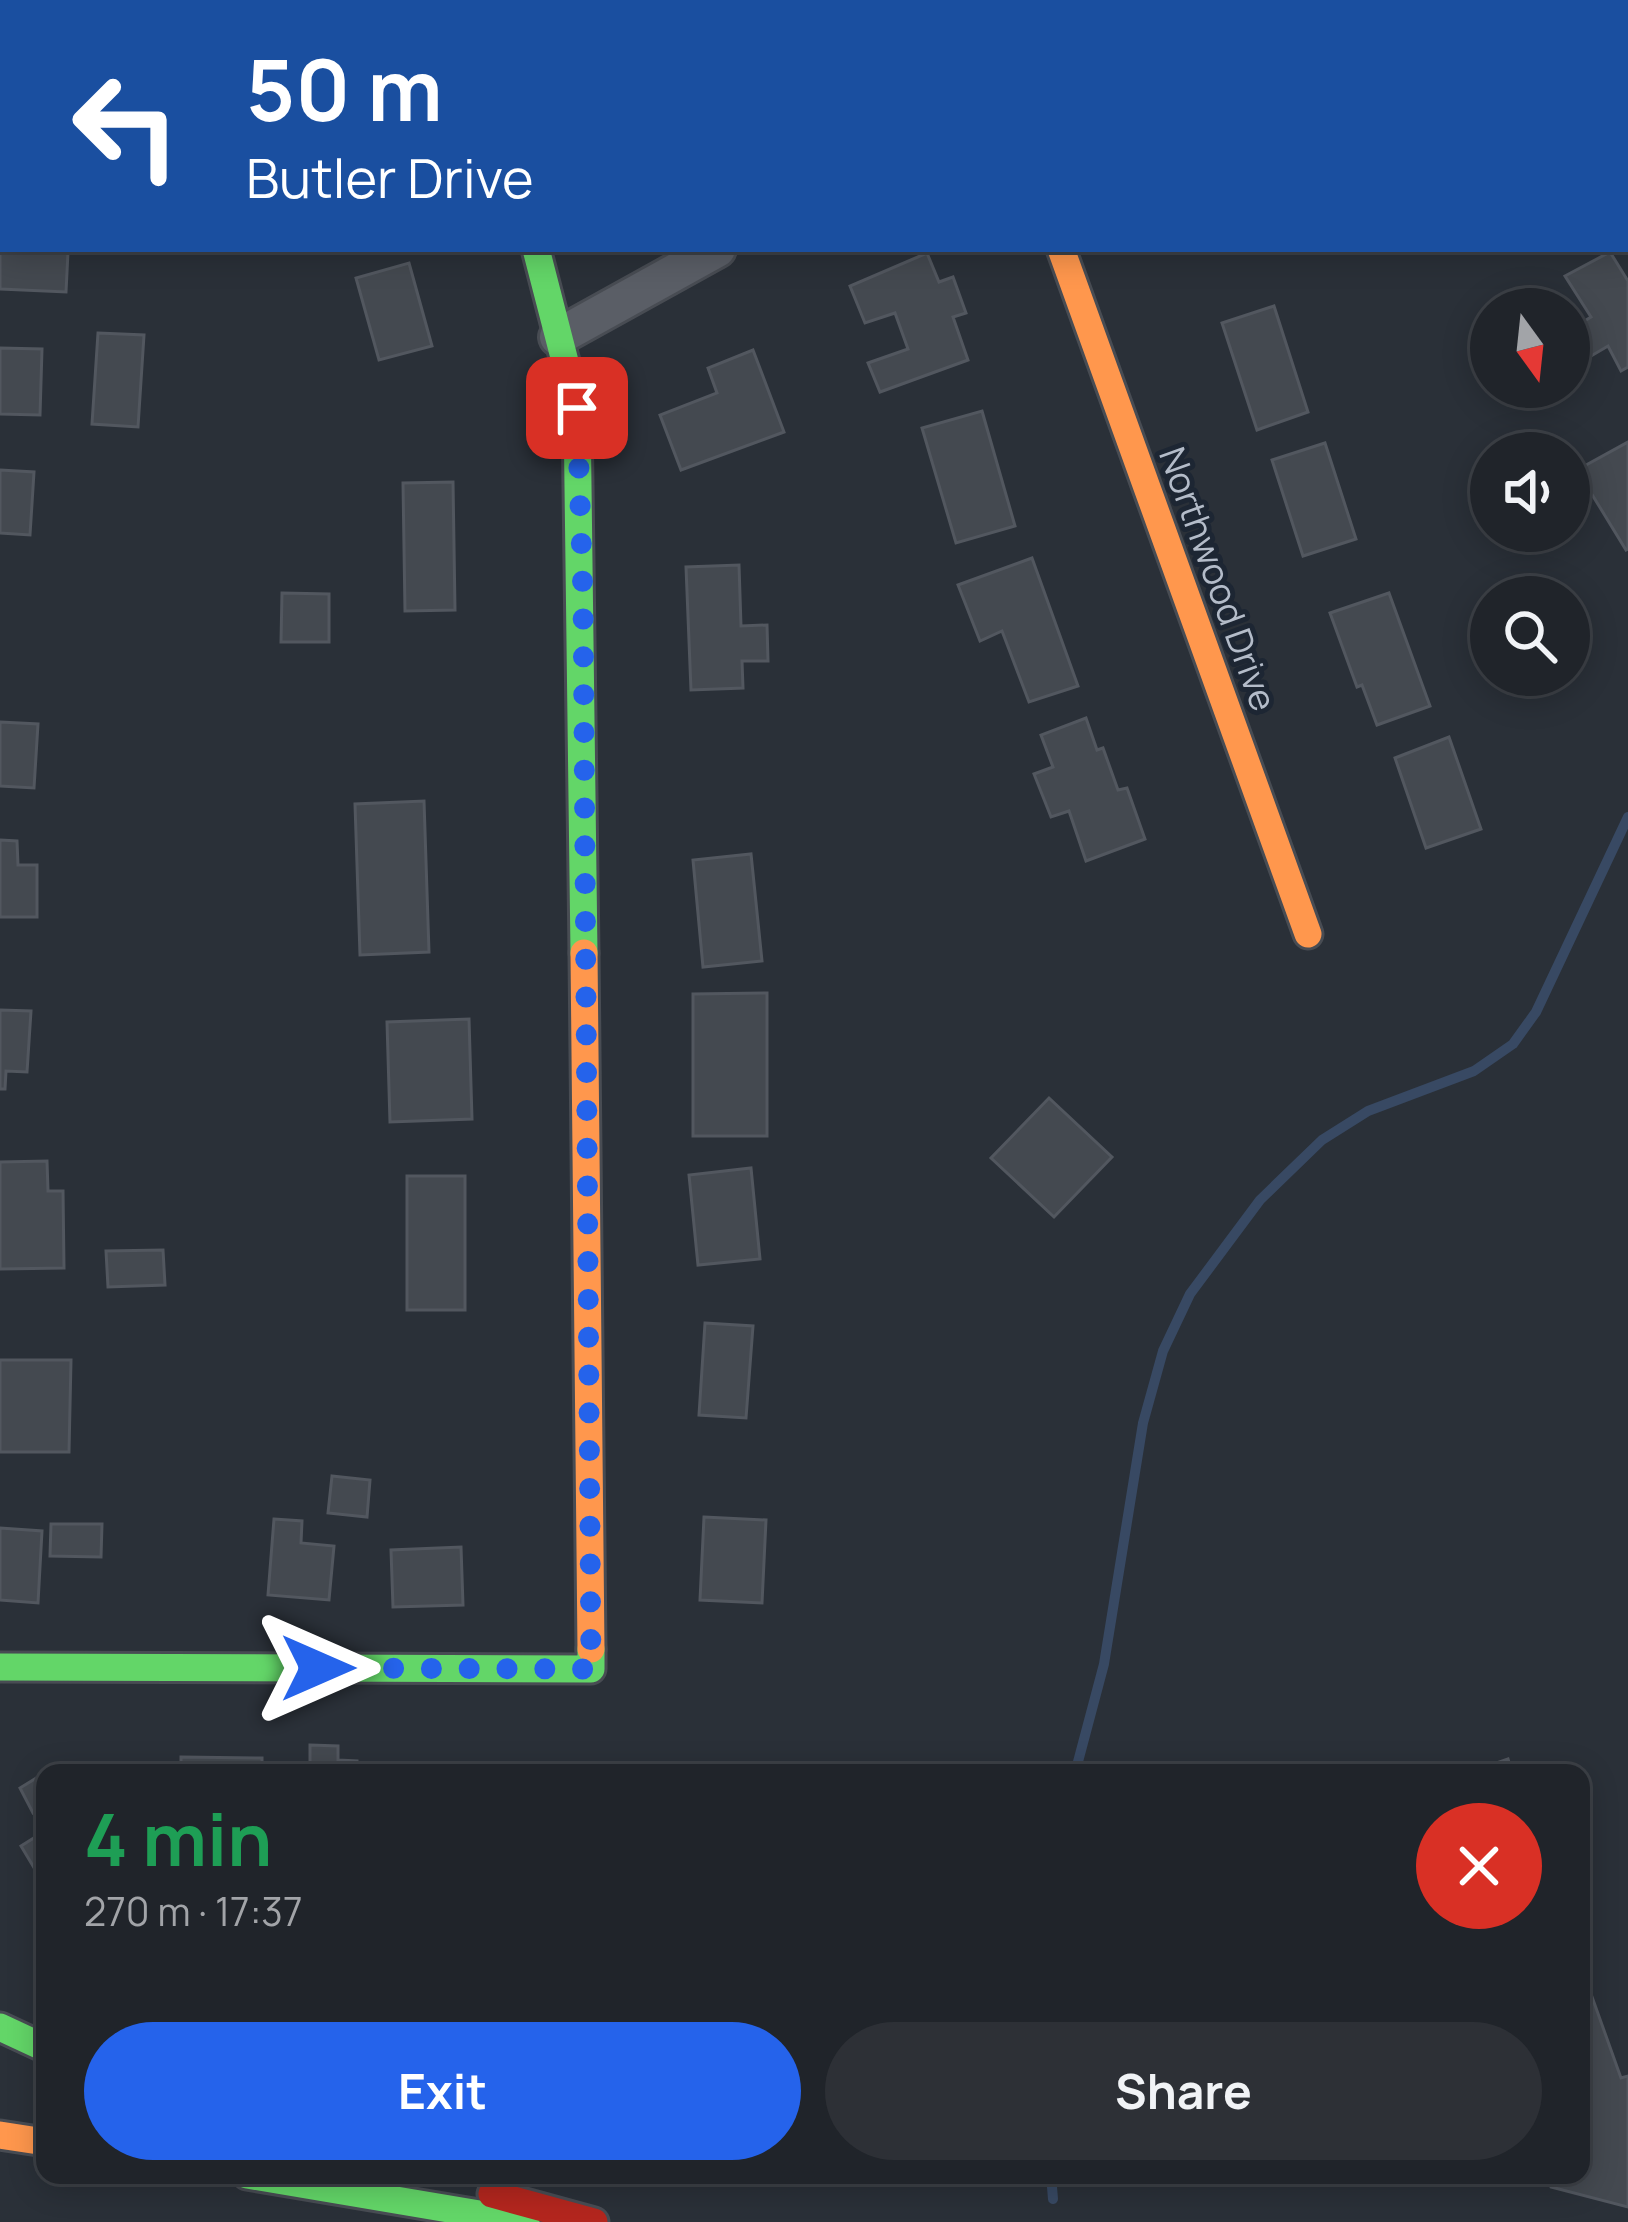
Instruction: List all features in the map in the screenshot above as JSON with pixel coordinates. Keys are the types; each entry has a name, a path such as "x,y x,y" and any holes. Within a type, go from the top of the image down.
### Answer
{"street":[{"path":"0,1667 591,1669 580,463 577,408 537,252"},
{"path":"558,337 712,252"},
{"name":"Northwood Drive","path":"1062,252 1308,934"},
{"path":"0,2026 36,2044"},
{"path":"0,2135 36,2141"},
{"path":"300,2184 526,2222"},
{"path":"458,2184 594,2222"}],"building":[{"path":"0,252 68,252 66,292 0,289"},
{"path":"1610,252 1628,281 1628,367 1621,371 1608,346 1591,356 1590,288 1573,288 1565,276"},
{"path":"927,253 939,282 953,277 966,313 953,317 968,360 880,392 868,363 908,349 895,313 865,323 850,286"},
{"path":"409,263 432,346 379,360 356,278"},
{"path":"1274,306 1308,412 1257,430 1222,323"},
{"path":"98,333 144,335 138,427 92,424"},
{"path":"0,348 42,349 40,415 0,414"},
{"path":"753,350 784,432 681,470 660,415 717,393 708,368"},
{"path":"982,411 1015,526 956,543 922,428"},
{"path":"1628,442 1626,550 1590,491 1590,463"},
{"path":"1325,443 1356,539 1303,556 1272,460"},
{"path":"0,470 34,472 30,535 0,533"},
{"path":"453,482 455,610 405,611 403,483"},
{"path":"1032,558 1078,686 1029,702 1002,631 980,641 958,585"},
{"path":"739,565 741,626 767,625 768,661 742,661 743,688 691,690 686,567"},
{"path":"282,593 329,594 329,642 281,642"},
{"path":"1389,593 1430,706 1377,725 1362,685 1357,687 1330,613"},
{"path":"1086,718 1118,790 1127,788 1145,839 1086,861 1069,811 1051,817 1034,774 1053,767 1041,735"},
{"path":"0,722 38,724 34,788 0,786"},
{"path":"1449,737 1481,829 1426,848 1395,758"},
{"path":"424,801 429,952 360,955 355,804"},
{"path":"0,840 17,841 18,865 37,865 37,917 0,917"},
{"path":"751,854 762,961 703,967 693,860"},
{"path":"767,993 767,1136 693,1136 693,994"},
{"path":"0,1010 31,1011 27,1072 6,1071 5,1089 0,1089"},
{"path":"469,1019 472,1119 390,1122 387,1022"},
{"path":"1049,1098 1112,1157 1054,1217 991,1158"},
{"path":"47,1161 48,1191 63,1191 64,1268 0,1269 0,1162"},
{"path":"751,1168 760,1259 698,1265 689,1175"},
{"path":"407,1176 465,1176 465,1310 407,1310"},
{"path":"163,1250 165,1285 108,1287 106,1251"},
{"path":"705,1323 753,1326 746,1418 699,1415"},
{"path":"0,1360 71,1360 69,1452 0,1452"},
{"path":"332,1476 370,1480 367,1517 328,1513"},
{"path":"704,1517 766,1520 762,1603 700,1600"},
{"path":"274,1519 302,1521 301,1543 334,1546 329,1600 268,1595"},
{"path":"51,1524 102,1524 101,1557 50,1556"},
{"path":"0,1528 42,1531 38,1603 0,1600"},
{"path":"461,1547 463,1605 393,1607 391,1550"},
{"path":"310,1745 338,1746 338,1760 357,1761 357,1764 310,1764"},
{"path":"181,1757 262,1758 262,1764 181,1764"},
{"path":"36,1778 36,1812 33,1813 20,1788"},
{"path":"36,1837 36,1871 21,1846"},
{"path":"1590,1991 1621,2078 1628,2076 1628,2207 1551,2187 1590,2184"}],"waterway":[{"path":"1077,1764 1104,1664 1143,1423 1163,1351 1190,1294 1260,1200 1322,1140 1368,1111 1474,1071 1513,1044 1536,1012 1628,817"},
{"path":"1052,2184 1053,2199"}],"traffic: fast":[{"path":"537,252 577,408 584,953"},
{"path":"0,1667 591,1669 591,1649"},
{"path":"0,2027 36,2044"},
{"path":"300,2184 526,2222"}],"traffic: slow":[{"path":"1062,252 1308,934"},
{"path":"584,953 591,1649"},
{"path":"0,2135 36,2141"}],"traffic: jam":[{"path":"492,2194 594,2222"}],"route":[{"path":"318,1668 591,1669 583,596 577,408"}]}
